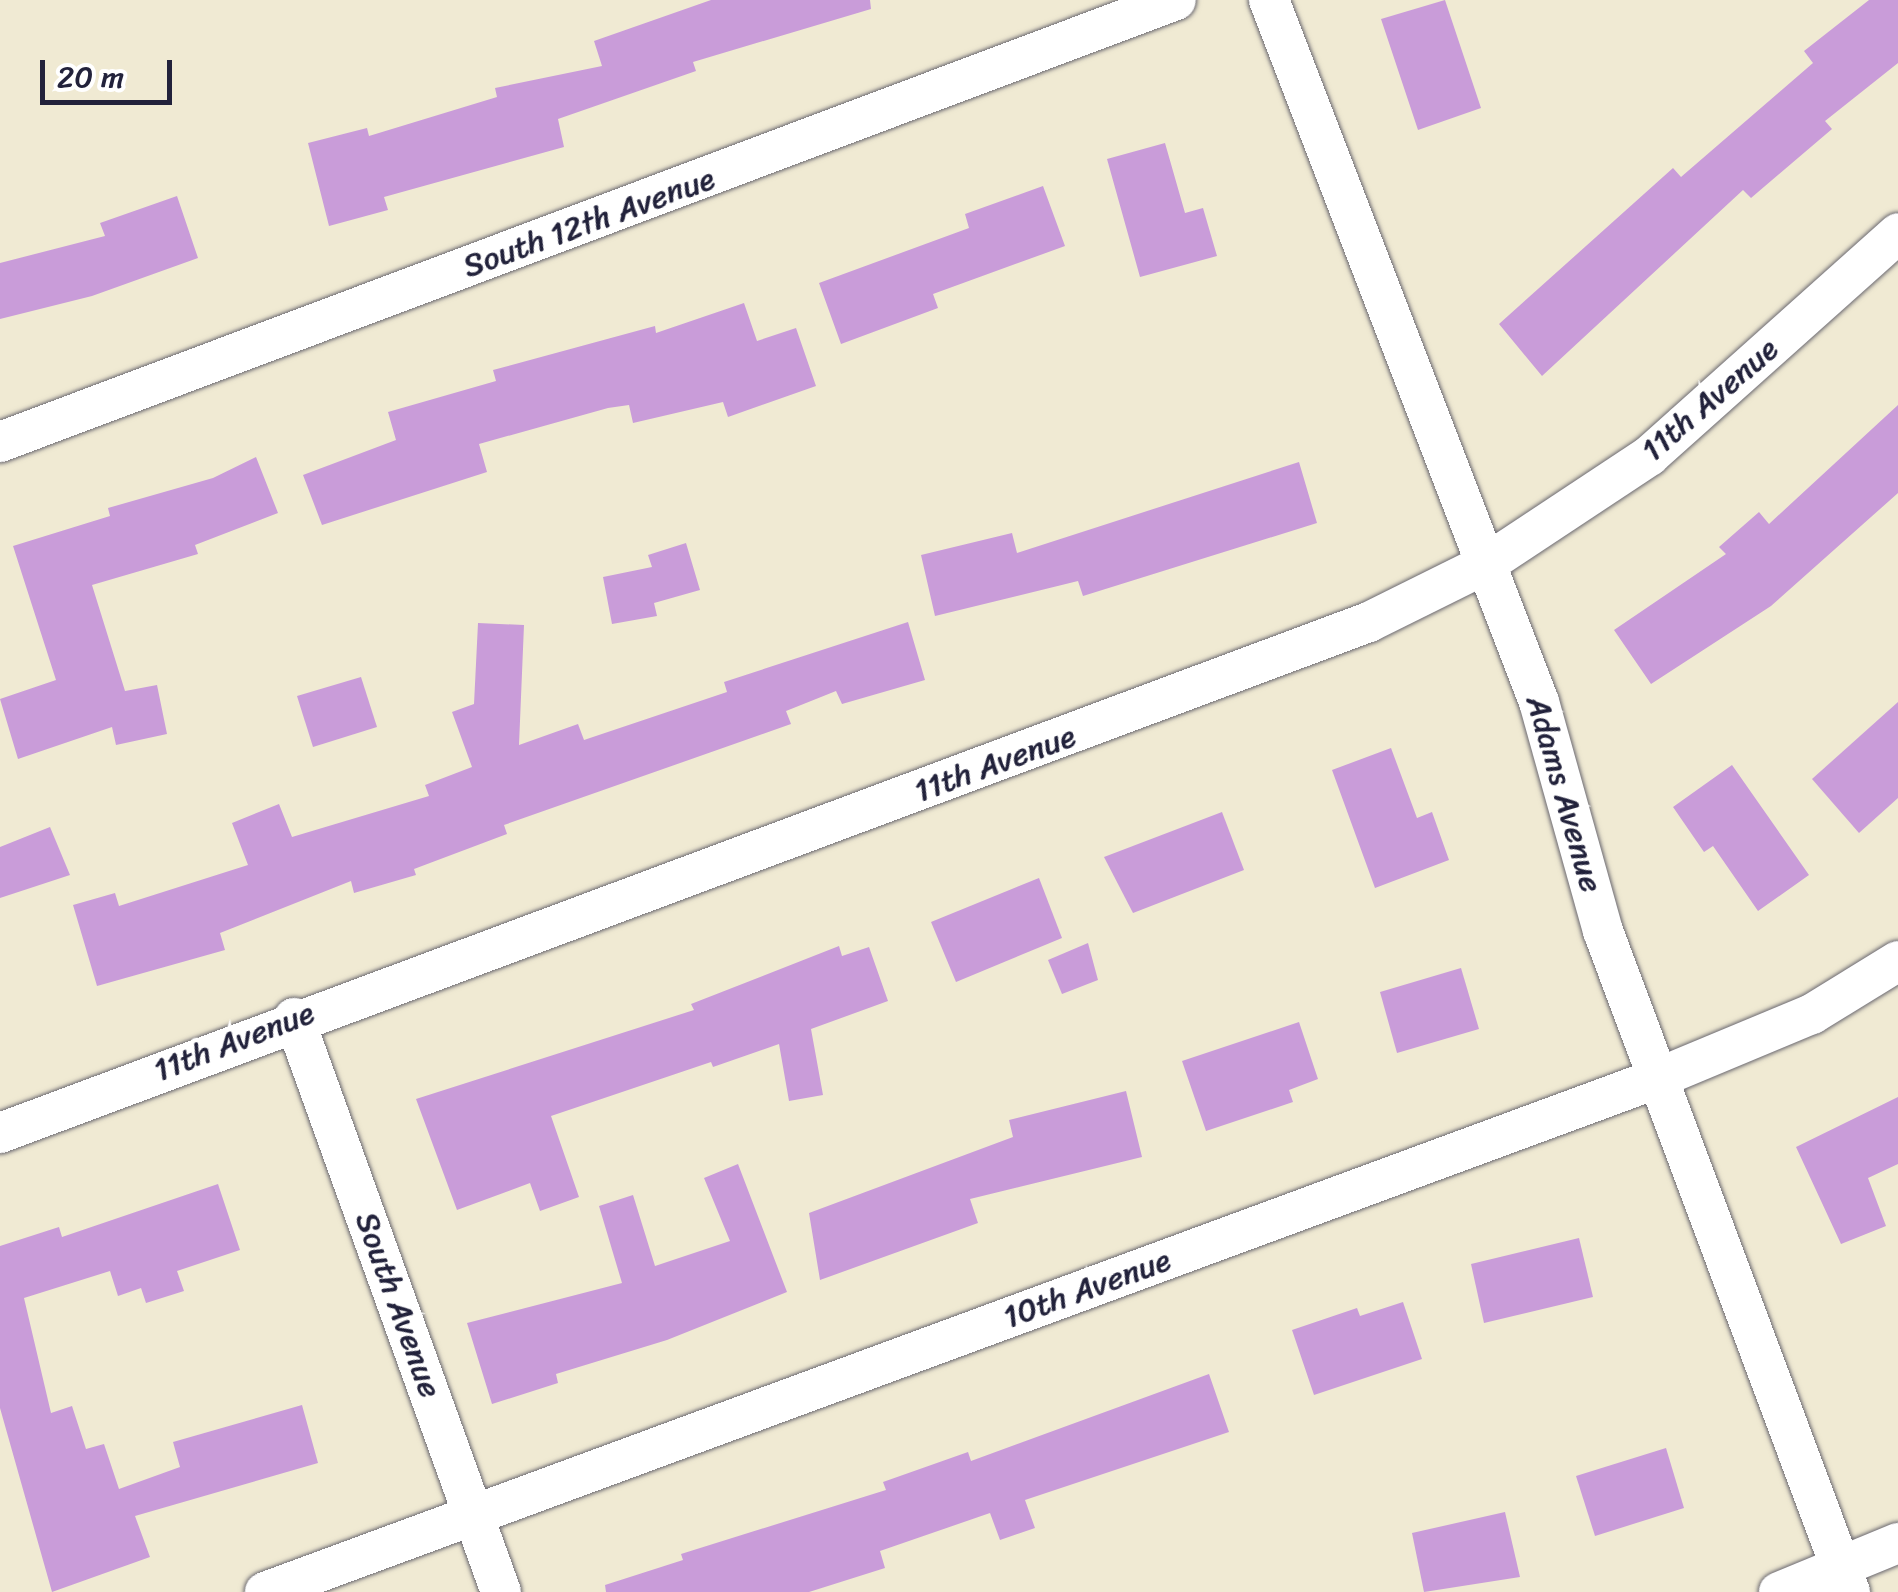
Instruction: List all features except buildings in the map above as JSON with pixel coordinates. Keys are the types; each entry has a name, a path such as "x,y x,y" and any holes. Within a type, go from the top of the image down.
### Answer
{"street":[{"name":"South 12th Avenue","path":"0,442 1176,0"},
{"name":"Adams Avenue","path":"1269,0 1538,702 1603,931 1845,1580"},
{"name":"11th Avenue","path":"0,1133 294,1018 1249,672 1486,564 1649,456 1898,233"},
{"name":"10th Avenue","path":"265,1592 1658,1078 1812,1014 1898,960"},
{"name":"South Avenue","path":"294,1018 501,1592"},
{"path":"1779,1592 1845,1580 1898,1544"}]}
